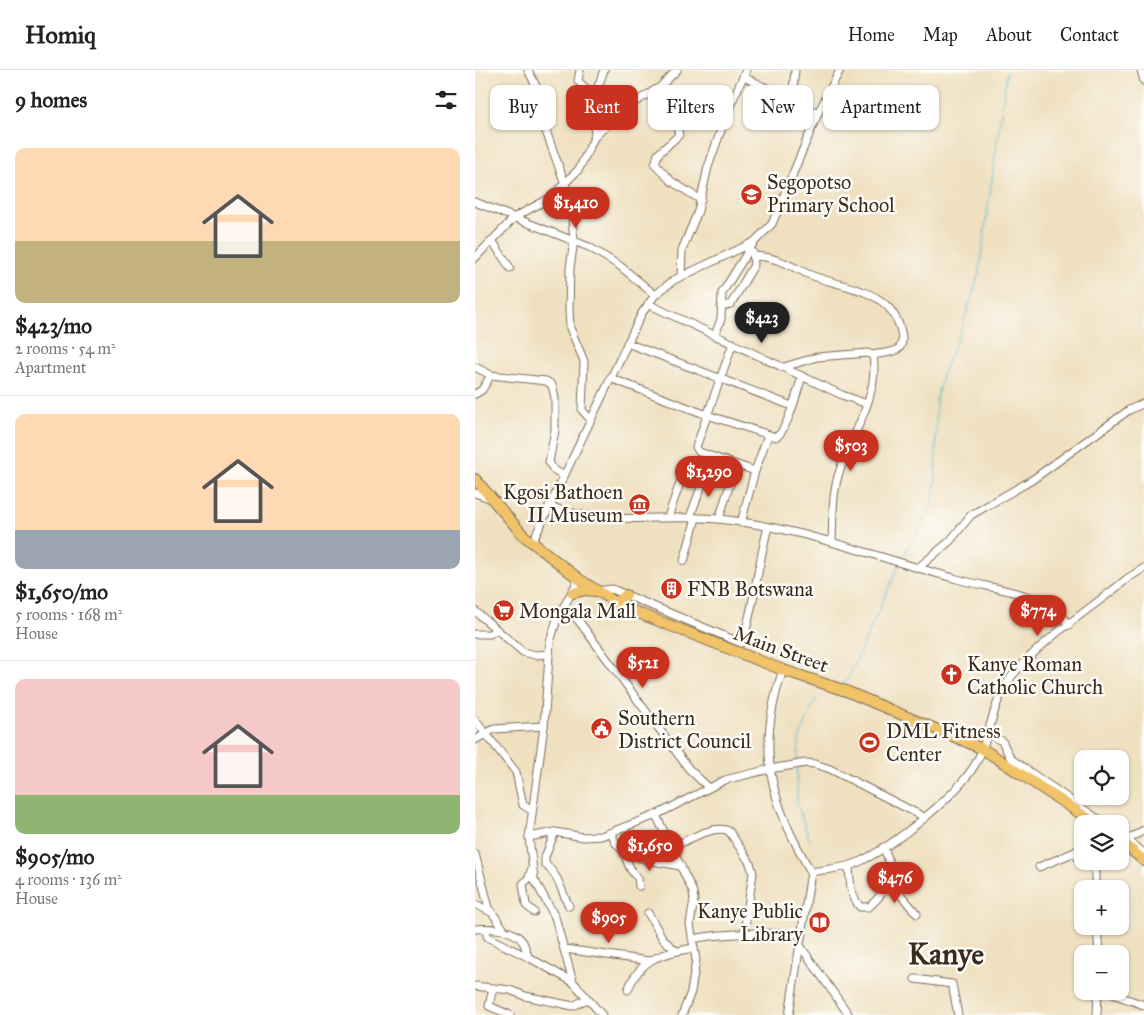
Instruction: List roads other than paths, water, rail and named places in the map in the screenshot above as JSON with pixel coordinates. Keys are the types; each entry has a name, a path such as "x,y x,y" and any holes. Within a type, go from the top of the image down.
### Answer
{"highway":[{"name":"Main Street","path":"476,481 510,522 532,543 581,580 619,605 783,670 846,691 983,749 1084,815"},
{"path":"567,570 571,577 572,593 586,590 599,592"},
{"path":"619,605 621,599 626,595"},
{"path":"1129,845 1144,860"}],"street":[{"path":"528,70 535,85"},
{"path":"535,70 537,85"},
{"path":"580,70 578,81 582,85"},
{"path":"598,85 604,70"},
{"path":"662,85 670,79 677,70"},
{"path":"794,85 795,70"},
{"path":"715,335 721,319 722,293 753,245 772,224 818,113 840,70"},
{"path":"1141,70 1144,81"},
{"path":"681,276 682,250 701,200 711,158 727,113 745,74 765,85"},
{"path":"595,136 632,104 648,94"},
{"path":"813,110 818,113"},
{"path":"547,130 566,182 572,206 574,240 570,268 570,320 572,333 584,361 582,410 590,418"},
{"path":"475,258 493,242 515,217 550,198 566,182 582,164 595,136 596,130"},
{"path":"678,130 679,136 658,154 655,164 671,181 701,200"},
{"path":"475,202 540,229 574,240 620,266 655,295"},
{"path":"493,242 510,268"},
{"path":"721,307 731,304 754,265 753,245"},
{"path":"532,543 609,378 648,304 655,295 681,276 753,245"},
{"path":"754,256 770,257 785,261 809,274 865,292 880,299 899,320 903,340 901,347 896,350 872,355 817,357 783,367"},
{"path":"648,304 802,376 867,404"},
{"path":"627,342 792,406"},
{"path":"733,343 696,445 698,451 755,471"},
{"path":"832,541 834,493 838,475 867,404 873,370 872,355"},
{"path":"475,367 491,375 546,381 552,385 555,398 555,430 549,462 553,470 564,476"},
{"path":"475,394 482,390 491,375"},
{"path":"609,378 776,437 780,435 802,376"},
{"path":"918,568 950,541 971,515 1032,480 1129,410 1144,403"},
{"path":"741,522 755,471 768,435"},
{"path":"719,519 736,465"},
{"path":"668,517 685,469"},
{"path":"684,561 693,517 707,471"},
{"path":"475,493 489,498"},
{"path":"549,506 589,516 719,519 769,527 832,541 905,565 1034,598 1049,605 1062,615 1069,625"},
{"path":"599,592 612,589 741,643 750,618 756,575 769,527"},
{"path":"811,872 849,866 859,862 895,840 924,817 964,780 977,762 989,735 995,709 1011,676 1030,657 1069,625 1144,568"},
{"path":"573,982 565,949 552,910 537,887 532,868 529,837 531,810 539,775 548,654 553,628 564,606 581,580"},
{"path":"564,606 578,620 689,769 708,787"},
{"path":"475,611 495,630 527,654 548,654"},
{"path":"475,634 490,634 495,630"},
{"path":"783,670 769,728 770,769 780,814 811,872 803,934 789,1015"},
{"path":"475,720 516,772 523,805 531,810"},
{"path":"475,740 494,729 544,726"},
{"path":"989,735 1002,741 1011,759 1086,815"},
{"path":"529,837 555,832 584,837 613,833 657,815 708,787 725,780 770,769 815,764 830,769 924,817"},
{"path":"657,815 681,866 694,900 690,924 694,948 694,979 682,1015"},
{"path":"672,847 715,830 723,828 729,831 750,862 753,873 743,933"},
{"path":"1129,836 1144,830"},
{"path":"555,832 545,857 545,864 558,877 563,895 569,906"},
{"path":"613,833 613,840 617,847 623,851 647,860 681,866"},
{"path":"1129,843 1144,854"},
{"path":"849,866 851,892 860,907 869,907 889,881 891,861 883,846"},
{"path":"623,851 631,872 638,878 639,886"},
{"path":"1039,867 1074,852"},
{"path":"475,854 491,912 505,931"},
{"path":"532,868 529,878 523,884 526,905 534,912"},
{"path":"889,881 917,914"},
{"path":"475,904 491,912"},
{"path":"648,913 663,939 676,951"},
{"path":"475,929 505,931 523,941 528,957"},
{"path":"486,929 489,938 573,982 602,1015"},
{"path":"692,939 716,934 803,934"},
{"path":"801,947 849,1015"},
{"path":"628,990 633,977 649,961 676,951 694,948"},
{"path":"565,949 649,961"},
{"path":"915,979 952,984 958,1015"},
{"path":"475,986 510,990 525,996 573,1006 587,999"},
{"path":"493,988 489,1006 510,1015"},
{"path":"1097,1000 1097,1015"},
{"path":"1129,1000 1144,1005"}],"waterway":[{"path":"901,559 916,536 932,505 936,480 936,400 943,373 963,325 979,273 1007,70"},
{"path":"843,684 849,677 899,565"},
{"path":"797,760 800,737 816,698"},
{"path":"797,768 797,803 810,841"}],"place":[{"name":"Segopotso Primary School","path":"751,194"},
{"name":"Kgosi Bathoen II Museum","path":"639,504"},
{"name":"FNB Botswana","path":"671,589"},
{"name":"Mongala Mall","path":"503,611"},
{"name":"Kanye Roman Catholic Church","path":"951,675"},
{"name":"Southern District Council","path":"602,729"},
{"name":"DML Fitness Center","path":"870,743"},
{"name":"Kanye Public Library","path":"819,923"}],"district":[{"name":"Kanye","path":"946,954"}]}
